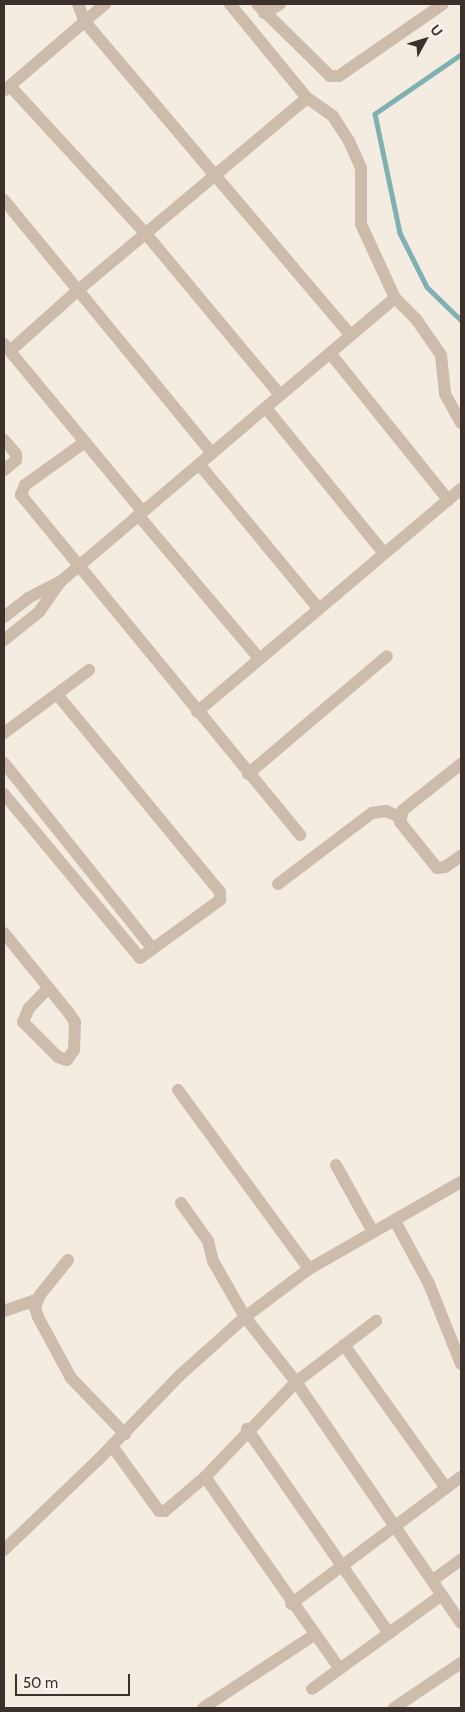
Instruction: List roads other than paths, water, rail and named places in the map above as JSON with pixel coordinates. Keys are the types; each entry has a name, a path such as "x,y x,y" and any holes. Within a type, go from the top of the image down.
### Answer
{"street":[{"path":"78,4 85,22 350,335"},
{"path":"105,4 7,89 146,234 280,395"},
{"path":"230,4 307,98 333,116 349,141 361,168 361,224 395,298 416,319 441,355 445,394 461,423"},
{"path":"261,8 280,4"},
{"path":"261,8 330,76 339,76 421,10 443,4"},
{"path":"259,658 7,348 307,98"},
{"path":"4,200 212,453"},
{"path":"4,640 39,612 60,582 78,566 395,298"},
{"path":"330,353 448,500"},
{"path":"266,408 384,553"},
{"path":"4,440 16,454 16,460 4,470"},
{"path":"85,442 24,485 21,496 300,835"},
{"path":"199,464 319,609"},
{"path":"197,712 461,489"},
{"path":"4,617 28,598 60,582"},
{"path":"248,774 387,656"},
{"path":"4,733 89,670"},
{"path":"4,794 138,956 142,958 220,900 222,895 57,694"},
{"path":"4,763 153,949"},
{"path":"461,764 403,810 400,817 402,828 433,865 445,868 461,856"},
{"path":"278,884 372,813 386,811 400,817"},
{"path":"40,837 54,826"},
{"path":"4,932 75,1022 74,1050 67,1060 58,1057 23,1022 29,1008 48,988"},
{"path":"178,1090 309,1269"},
{"path":"336,1165 373,1232"},
{"path":"5,1547 125,1434 179,1376 245,1318 309,1269 461,1182"},
{"path":"181,1203 208,1241 213,1261 245,1318 296,1382 396,1525 461,1623"},
{"path":"395,1221 429,1284 461,1364"},
{"path":"68,1260 38,1299 35,1307 38,1317 71,1378 125,1434"},
{"path":"4,1311 38,1299"},
{"path":"112,1446 159,1511 169,1509 205,1477 247,1430 296,1382 376,1320"},
{"path":"344,1345 446,1488"},
{"path":"247,1430 344,1566 389,1633"},
{"path":"205,1477 291,1604 339,1668"},
{"path":"291,1604 461,1477"},
{"path":"433,1580 461,1560"},
{"path":"312,1689 442,1595"},
{"path":"203,1708 314,1635"},
{"path":"394,1708 461,1663"}],"waterway":[{"path":"461,55 375,114 400,233 427,287 461,320"}]}
